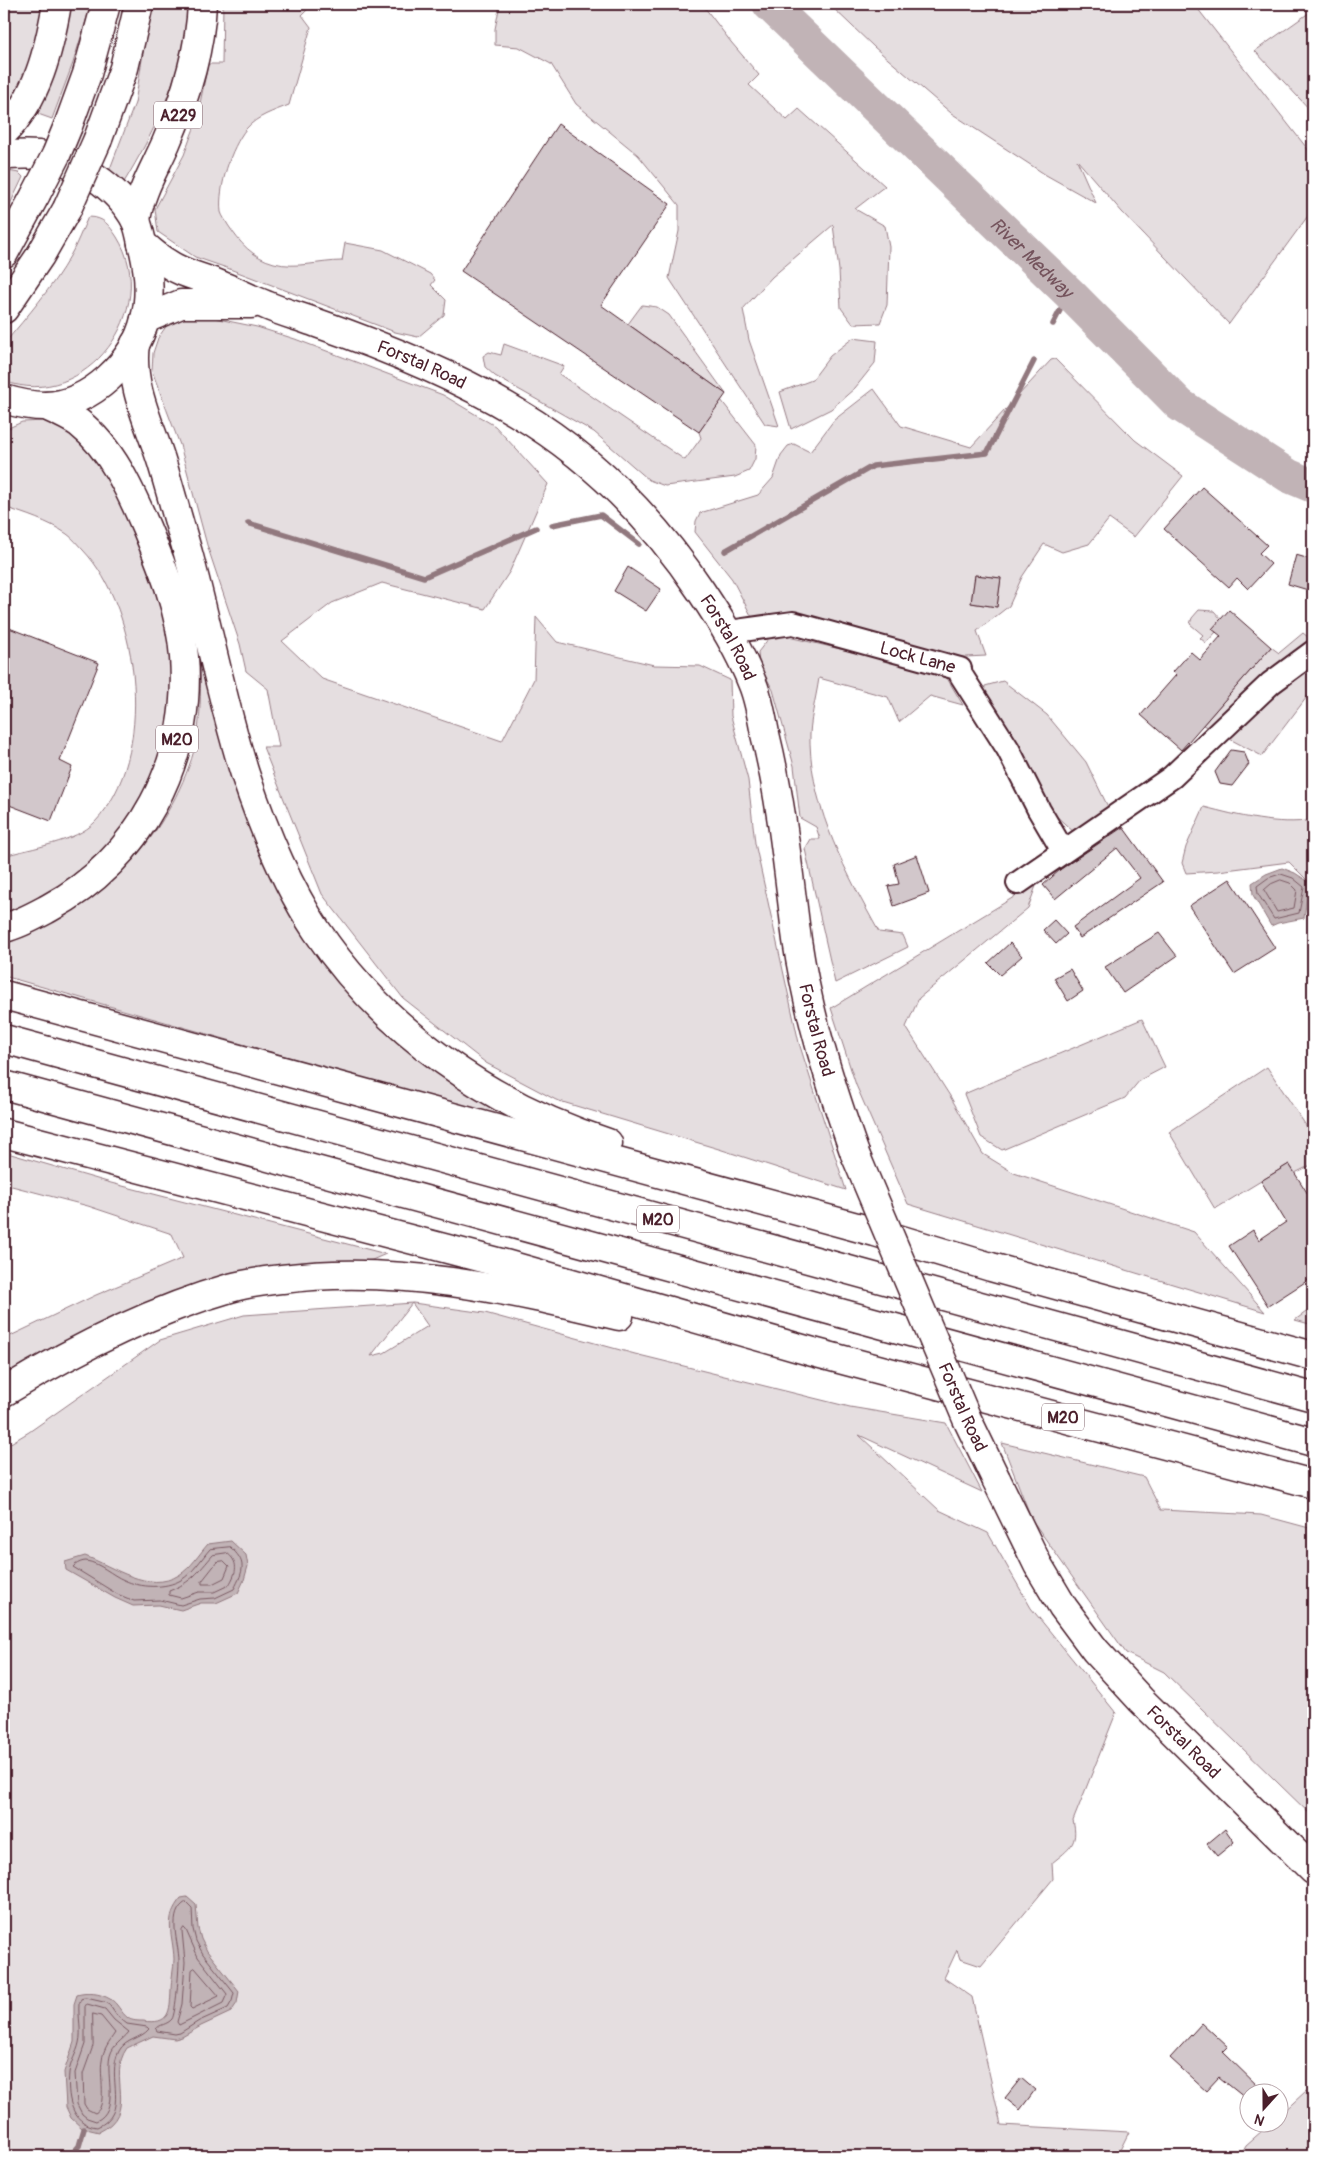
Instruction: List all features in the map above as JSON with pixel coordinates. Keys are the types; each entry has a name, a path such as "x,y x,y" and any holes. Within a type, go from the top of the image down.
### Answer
{"main road":[{"path":"4,132 19,114 42,69 57,4"},
{"path":"4,253 56,155 68,126 87,74 106,4"},
{"path":"4,309 40,256 67,208 98,139 124,68 139,4"},
{"name":"A229","path":"139,232 139,202 178,116 189,83 195,57 202,4"},
{"path":"4,155 39,155 71,165 100,181 110,190 124,204 139,232 146,260 149,288 140,332 115,371 99,385 68,401 4,416"},
{"name":"Forstal Road","path":"139,232 168,265 217,283 265,305 354,337 436,371 516,412 562,441 604,476 646,518 682,563 729,632 756,695 770,755 782,823 809,1005 817,1041 855,1154 964,1410 996,1479 1043,1574 1062,1607 1095,1650 1141,1700 1313,1870"},
{"name":"Forstal Road","path":"140,332 181,304 265,305"},
{"name":"M20","path":"140,332 132,362 137,385 181,530 235,740 246,775 267,835 299,901 318,931 359,984 386,1013 439,1057 516,1104 596,1139 723,1179 875,1232"},
{"path":"4,399 46,406"},
{"name":"M20","path":"4,928 26,920 60,902 97,876 116,859 157,799 175,748 184,708 184,657 181,630 159,558 126,482 96,440 79,424 46,406"},
{"name":"M20","path":"4,995 875,1232 1313,1356"},
{"name":"M20","path":"4,1039 1313,1397"},
{"name":"M20","path":"4,1085 1313,1442"},
{"name":"M20","path":"4,1133 505,1264 813,1352 1313,1484"},
{"name":"M20","path":"4,1392 114,1331 183,1304 232,1288 284,1278 330,1274 384,1275 482,1286 632,1318 813,1352"}],"street":[{"name":"Lock Lane","path":"729,632 793,623 960,670 961,675 1008,749 1038,810 1063,851"},
{"path":"1018,883 1172,777 1272,683 1313,652"}],"shaded area":[{"path":"4,4 46,4 34,51 20,89 4,111"},
{"path":"66,4 91,4 73,63 52,119 38,114 57,57"},
{"path":"151,4 189,4 186,28 182,52 167,98 147,142 123,184 108,174 135,103"},
{"path":"223,4 313,4 302,15 311,27 289,105 266,114 250,124 240,137 235,146 224,180 221,202 223,217 237,238 247,248 259,257 274,263 299,265 342,261 345,243 383,250 430,274 435,280 431,285 446,300 444,315 418,337 395,332 195,257 158,232 155,209 184,155 196,123 208,64 222,64"},
{"path":"500,4 702,4 759,75 749,85 787,120 799,109 885,186 855,209 885,226 889,247 887,305 880,323 853,324 841,308 839,270 833,225 772,277 743,309 749,340 779,426 765,424 669,278 679,231 679,205 638,155 576,104 551,64 519,47 495,45 495,29"},
{"path":"829,4 943,4 948,8 1001,4 1194,4 1313,156 1313,209 1229,324 1122,212 1077,160 1096,203 1046,175 951,113 874,47"},
{"path":"1313,10 1313,113 1255,51"},
{"path":"8,171 19,173 23,177 4,217 4,173"},
{"path":"88,217 98,218 109,225 117,237 128,265 130,294 123,322 108,348 88,368 63,382 34,387 4,381 4,344 63,268"},
{"path":"642,305 657,307 669,315 726,394 628,324"},
{"path":"199,315 257,327 295,339 443,395 495,426 548,484 510,571 485,609 382,583 332,603 282,641 322,679 502,741 534,679 536,617 557,642 654,665 700,666 730,680 731,716 748,780 755,843 799,1043 846,1190 556,1100 486,1063 403,998 322,894 263,747 279,747 268,689 246,671 240,644 207,545 180,445 152,371 153,353 158,338 167,325 181,316"},
{"path":"853,338 877,341 875,363 855,388 831,409 791,429 780,392 812,380 830,356"},
{"path":"504,344 564,366 559,374 685,460 701,438 699,432 721,400 756,445 755,459 749,471 735,477 665,486 649,480 594,432 495,376 485,367 483,356 489,352 501,355"},
{"path":"1055,359 1135,440 1183,476 1134,537 1109,519 1089,544 1062,552 1044,544 1022,577 1009,606 977,631 986,656 946,658 755,623 732,579 695,532 696,521 700,513 758,495 773,478 781,455 788,446 794,444 810,452 834,420 874,389 901,426 971,447 1051,360","holes":["975,575 1001,578 997,607 971,603"]},
{"path":"47,421 65,429 85,443 112,475 131,519 171,633 170,735 131,823 60,892 4,915 4,856 77,835 95,822 115,794 127,761 134,723 134,684 129,646 118,609 103,577 83,550 60,529 4,507 4,430 22,422"},
{"path":"1199,610 1214,611 1221,619 1216,632 1206,643 1200,638 1203,635 1190,624 1192,618"},
{"path":"1303,633 1313,641 1313,689 1262,756 1203,725 1271,647 1279,653"},
{"path":"784,636 944,673 963,705 930,696 899,722 888,697 819,678 810,743 812,768 824,817 855,888 879,932 903,935 908,947 835,983 805,849 811,839 820,839 816,827 800,818 794,766 773,690 759,664 758,652 769,638"},
{"path":"200,641 227,757 394,1035 431,1069 533,1127 4,976 4,942 35,931 65,916 117,876 140,852 176,797 189,766 197,736 200,704"},
{"path":"1003,681 1047,715 1086,762 1111,813 1076,834 1054,814 1013,736 984,694 985,686"},
{"path":"1204,807 1245,817 1272,821 1300,822 1313,820 1313,886 1289,862 1186,873 1182,863 1186,847"},
{"path":"1037,883 1028,908 919,998 906,1027 950,1096 983,1154 1014,1173 1194,1232 1265,1312 908,1204 856,1085 831,1008"},
{"path":"1142,1019 1165,1067 1140,1080 1125,1098 1002,1150 981,1137 964,1094"},
{"path":"1267,1067 1313,1136 1313,1164 1295,1173 1289,1164 1215,1209 1169,1132"},
{"path":"4,1152 111,1183 386,1254 372,1260 195,1284 4,1374 4,1339 96,1295 183,1258 172,1234 88,1206 4,1184"},
{"path":"412,1303 485,1313 635,1354 850,1407 946,1423 982,1492 859,1435 939,1510 988,1533 1031,1608 1116,1713 1073,1821 1075,1835 1073,1841 1068,1850 1052,1863 1053,1879 981,1966 960,1959 957,1950 944,1978 972,1997 1001,2125 1129,2132 1117,2156 4,2156 4,1447 29,1432 160,1340 244,1315","holes":["412,1303 428,1326 384,1353 371,1356"]},
{"path":"1313,1307 1313,1325 1295,1320"},
{"path":"1002,1443 1144,1477 1161,1510 1261,1515 1313,1529 1313,1817 1164,1672 1126,1653 1032,1520"},
{"path":"1306,2091 1313,2097 1313,2156 1240,2156 1246,2145 1261,2132 1290,2132 1290,2106"}],"water":[{"path":"1282,868 1295,873 1312,884 1308,891 1304,918 1271,926 1253,895 1252,883 1266,874"},
{"path":"231,1541 246,1555 248,1566 238,1593 216,1603 201,1603 181,1610 159,1605 133,1606 66,1570 65,1562 85,1556 143,1580 167,1580 187,1569 208,1544"},
{"path":"187,1897 196,1905 198,1928 207,1951 239,1991 237,2003 231,2012 182,2037 175,2039 153,2036 127,2048 121,2059 118,2115 111,2124 99,2132 82,2128 71,2118 66,2107 64,2072 74,2042 74,2004 77,1995 102,1995 112,2000 126,2016 133,2020 152,2022 163,2019 169,2010 174,1963 170,1927 172,1913 181,1898"}],"building":[{"path":"558,124 670,204 601,305 726,394 699,432 461,271"},
{"path":"1202,487 1267,545 1259,553 1271,564 1248,589 1237,578 1229,587 1164,529"},
{"path":"1296,555 1313,560 1313,570 1308,590 1288,584"},
{"path":"628,567 661,589 646,611 614,591"},
{"path":"975,575 1001,578 997,607 971,603"},
{"path":"1229,610 1271,647 1181,750 1141,715 1176,675 1173,672 1191,652 1200,660 1221,636 1212,629"},
{"path":"4,626 99,663 60,761 72,767 51,821 4,803"},
{"path":"1231,750 1244,752 1249,764 1232,786 1220,784 1215,772"},
{"path":"1123,827 1163,882 1080,938 1073,927 1140,878 1117,848 1055,899 1043,885 1061,869"},
{"path":"917,855 929,893 894,906 888,886 899,884 894,864"},
{"path":"1230,879 1275,948 1234,974 1189,906"},
{"path":"1054,920 1067,934 1056,944 1043,930"},
{"path":"1159,933 1177,956 1123,993 1105,967"},
{"path":"1010,943 1022,956 1000,975 988,963"},
{"path":"1070,969 1083,991 1068,1001 1054,978"},
{"path":"1289,1164 1313,1202 1313,1277 1268,1306 1229,1246 1253,1230 1259,1240 1286,1222 1261,1181"},
{"path":"1225,1829 1234,1842 1217,1856 1207,1844"},
{"path":"1202,2023 1228,2047 1223,2052 1254,2082 1240,2082 1240,2094 1219,2077 1206,2091 1170,2058"},
{"path":"1021,2078 1035,2090 1020,2110 1005,2098"}],"waterway":[{"name":"River Medway","path":"769,4 1069,293 1180,405 1289,476 1313,486"},
{"path":"1053,324 1069,293"},
{"path":"725,551 873,466 987,453 1034,361"},
{"path":"552,525 601,515 639,544"},
{"path":"248,523 424,577 536,528"},
{"path":"70,2156 79,2146 84,2129"}]}
